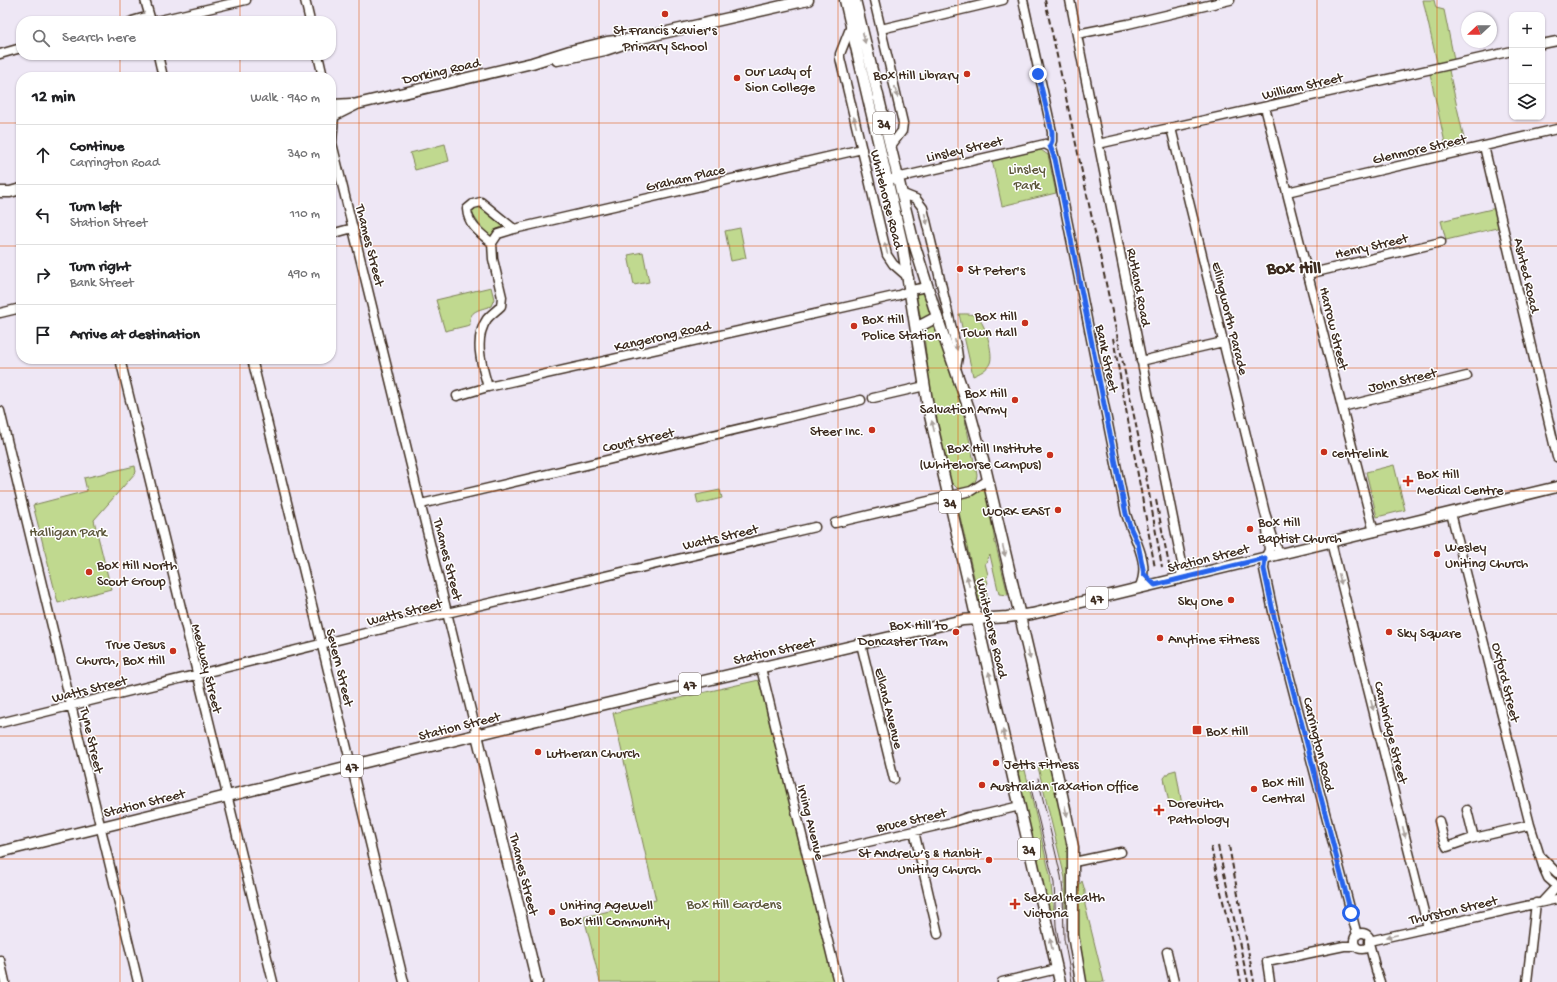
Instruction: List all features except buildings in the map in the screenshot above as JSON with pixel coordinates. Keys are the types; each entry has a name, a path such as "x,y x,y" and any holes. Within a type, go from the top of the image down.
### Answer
{"main road":[{"name":"Dorking Road","path":"336,108 580,52 607,42 641,38 808,0"},
{"name":"Whitehorse Road","path":"845,0 893,179 901,193 927,287 969,409 988,480 1071,832 1074,862 1073,935 1081,982"},
{"name":"Whitehorse Road","path":"855,0 890,147 902,243 911,290 924,386 1060,982"},
{"path":"0,186 16,185"},
{"path":"0,192 16,190"},
{"path":"916,328 937,317"},
{"name":"Station Street","path":"0,852 477,735 963,620 1020,616 1155,585 1557,487"},
{"name":"Thames Street","path":"477,735 537,982"}],"street":[{"path":"145,0 151,16"},
{"path":"167,16 246,0"},
{"path":"305,0 309,16"},
{"name":"Whitehorse Road","path":"874,0 904,123 902,131 890,147"},
{"path":"881,29 990,1 1003,0"},
{"name":"Bank Street","path":"1023,0 1052,136 1048,145 1055,159 1126,514 1138,544 1144,574"},
{"name":"Rutland Road","path":"1070,0 1183,568 1180,578"},
{"path":"1077,34 1128,24 1230,0"},
{"name":"Whitehorse Road","path":"851,26 840,54 887,255 893,264 909,278"},
{"path":"1545,43 1557,41"},
{"path":"0,54 16,49"},
{"name":"William Street","path":"1098,144 1509,52"},
{"path":"159,60 162,72"},
{"path":"319,60 322,72"},
{"name":"Harrow Street","path":"1265,107 1374,532"},
{"name":"Ellingworth Parade","path":"1171,128 1265,513 1276,547 1282,554"},
{"name":"Glenmore Street","path":"1287,192 1557,129"},
{"name":"Linsley Street","path":"893,179 1048,145"},
{"name":"Ashted Road","path":"1484,146 1557,457"},
{"name":"Graham Place","path":"492,243 498,234 514,229 862,149"},
{"name":"Thames Street","path":"336,158 477,735"},
{"name":"Whitehorse Road","path":"901,193 916,199 923,208 949,313 958,357 956,368"},
{"path":"488,387 479,353 481,335 485,321 501,306 502,297 493,259 492,243 477,231 468,218 467,209 473,204 482,202 514,229"},
{"path":"336,233 353,228"},
{"name":"Henry Street","path":"1308,274 1441,242"},
{"name":"Kangerong Road","path":"457,396 488,387 899,295 911,290 927,287"},
{"path":"0,313 16,309"},
{"path":"937,317 949,313"},
{"path":"1141,361 1223,342"},
{"name":"Medway Street","path":"121,364 226,796 273,982"},
{"name":"Severn Street","path":"253,364 323,644 404,982"},
{"name":"John Street","path":"1342,406 1467,376"},
{"path":"873,398 924,386"},
{"name":"Court Street","path":"421,504 861,400"},
{"name":"Tyne Street","path":"0,411 138,982"},
{"path":"835,523 971,491 988,480"},
{"name":"Ellingworth Parade","path":"1265,513 1269,550 1265,558"},
{"name":"Oxford Street","path":"1451,513 1530,825 1548,878 1557,885"},
{"name":"Watts Street","path":"0,723 448,613 815,527"},
{"name":"Cambridge Street","path":"1331,542 1428,928"},
{"name":"Carrington Road","path":"1265,558 1264,569 1275,621 1357,943 1376,970"},
{"path":"1139,588 1144,574 1155,585"},
{"name":"Elland Avenue","path":"862,644 894,779"},
{"name":"Irving Avenue","path":"761,668 838,982"},
{"name":"Bruce Street","path":"808,856 966,817 1020,806"},
{"path":"1467,810 1474,838"},
{"path":"1439,821 1444,841 1447,846 1530,825"},
{"path":"914,831 938,934"},
{"path":"1074,862 1121,852"},
{"name":"Oxford Street","path":"1540,856 1557,873"},
{"path":"1527,982 1539,903 1557,885"},
{"name":"Thurston Street","path":"1369,942 1557,899"},
{"path":"1270,982 1267,962 1357,943 1365,948 1369,942 1366,935 1362,933 1357,943"},
{"name":"Carrington Road","path":"1369,942 1380,982"},
{"path":"1167,952 1174,982"},
{"path":"0,960 5,982"},
{"path":"1002,982 1057,969"}],"green space":[{"path":"1423,0 1434,0 1436,8 1444,10 1455,64 1448,66 1466,148 1447,152 1429,70 1438,67"},
{"path":"445,144 449,161 415,170 410,153"},
{"name":"Linsley Park","path":"1041,150 1048,155 1056,193 1002,206 992,160"},
{"path":"475,207 485,209 504,227 497,229 489,237 487,236 471,212"},
{"path":"1496,208 1501,227 1446,240 1441,221"},
{"path":"740,228 746,258 731,261 725,231"},
{"path":"643,252 649,282 634,285 628,255"},
{"path":"491,287 494,299 491,306 473,313 470,320 470,325 445,331 436,300"},
{"path":"924,292 932,314 921,320 916,294"},
{"path":"959,314 972,315 980,320 986,331 990,346 991,359 989,365 983,371 973,376"},
{"path":"931,325 936,329 961,402 977,475 975,482 967,488 957,488 950,481 932,407 924,335 925,328"},
{"path":"1394,465 1405,510 1377,517 1366,472"},
{"name":"Halligan Park","path":"135,466 136,472 94,520 111,589 58,603 33,505 87,491 84,478"},
{"path":"983,485 986,491 995,542 1008,595 999,594 990,555 987,558 988,561 985,563 988,575 986,577 988,583 986,585 987,597 980,603 956,499"},
{"path":"720,490 722,498 698,504 696,495"},
{"name":"Box Hill Gardens","path":"759,680 834,982 600,982 584,917 656,900 613,713"},
{"path":"1049,764 1069,850 1070,879 1065,914 1065,878 1038,767"},
{"path":"1025,770 1050,875 1054,914 1049,915 1020,784 1018,771"},
{"path":"1176,770 1182,805 1173,807 1169,803 1164,778 1169,772"},
{"path":"1082,881 1085,891 1085,905 1104,982 1085,982 1077,913 1077,899"}],"tram line":[{"path":"1038,778 1061,876 1063,891 1064,939 1072,982"},
{"path":"1029,780 1054,883 1056,926 1059,943"}],"railway":[{"path":"1045,0 1143,459 1162,567"},
{"path":"1113,338 1155,568"},
{"path":"1156,500 1169,565"},
{"path":"1218,846 1248,982"},
{"path":"1229,846 1254,982"},
{"path":"1211,847 1241,982"}],"place":[{"name":"St Francis Xavier's Primary School","path":"665,14"},
{"name":"Box Hill Library","path":"967,74"},
{"name":"Our Lady of Sion College","path":"737,78"},
{"name":"St Peter's","path":"960,269"},
{"name":"Box Hill Town Hall","path":"1025,323"},
{"name":"Box Hill Police Station","path":"854,326"},
{"name":"Box Hill Salvation Army","path":"1015,400"},
{"name":"Steer Inc.","path":"872,430"},
{"name":"centrelink","path":"1324,452"},
{"name":"Box Hill Institute (Whitehorse Campus)","path":"1050,455"},
{"name":"Box Hill Medical Centre","path":"1408,481"},
{"name":"WORK EAST","path":"1058,510"},
{"name":"Box Hill Baptist Church","path":"1250,529"},
{"name":"Wesley Uniting Church","path":"1437,554"},
{"name":"Box Hill North Scout Group","path":"89,572"},
{"name":"Sky One","path":"1231,600"},
{"name":"Box Hill to Doncaster Tram","path":"956,632"},
{"name":"Sky Square","path":"1389,632"},
{"name":"Anytime Fitness","path":"1160,638"},
{"name":"True Jesus Church, Box Hill","path":"173,651"},
{"name":"Box Hill","path":"1197,730"},
{"name":"Lutheran Church","path":"538,752"},
{"name":"Jetts Fitness","path":"996,763"},
{"name":"Australian Taxation Office","path":"982,785"},
{"name":"Box Hill Central","path":"1254,789"},
{"name":"Dorevitch Pathology","path":"1159,810"},
{"name":"St Andrew’s & Hanbit Uniting Church","path":"989,860"},
{"name":"Sexual Health Victoria","path":"1015,904"},
{"name":"Uniting AgeWell Box HIll Community","path":"552,912"}],"district":[{"name":"Box Hill","path":"1294,267"}],"route":[{"path":"1038,74 1052,132 1052,141 1050,146 1055,159 1126,514 1138,544 1144,574 1155,585 1265,558 1264,569 1275,621 1351,913"}]}
